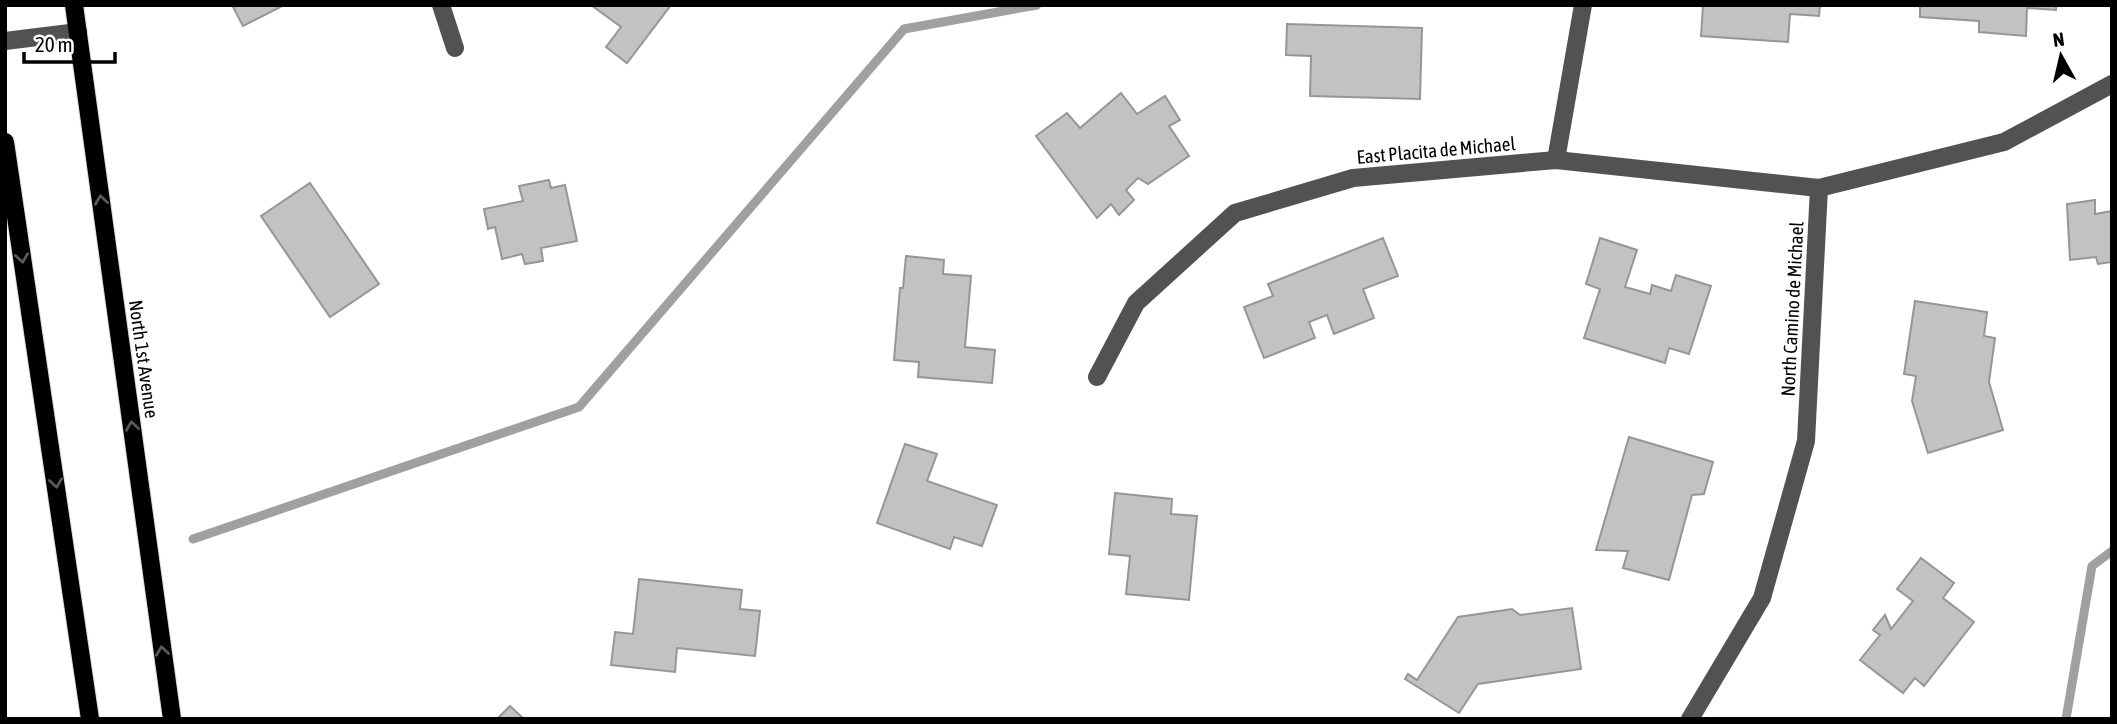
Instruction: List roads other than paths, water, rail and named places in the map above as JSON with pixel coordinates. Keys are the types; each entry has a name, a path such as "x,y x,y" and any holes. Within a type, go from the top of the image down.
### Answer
{"main road":[{"name":"North 1st Avenue","path":"74,5 172,719"},
{"path":"5,142 90,719"}],"street":[{"path":"441,5 455,48"},
{"path":"1556,160 1583,5"},
{"path":"5,41 78,32"},
{"path":"1819,188 2004,142 2112,84"},
{"name":"East Placita de Michael","path":"1097,377 1136,303 1235,213 1353,178 1556,160 1819,188"},
{"name":"North Camino de Michael","path":"1690,719 1762,598 1806,441 1819,188"}],"waterway":[{"path":"193,539 579,407 904,29 1037,5"},
{"path":"2066,719 2092,566 2112,551"}]}
